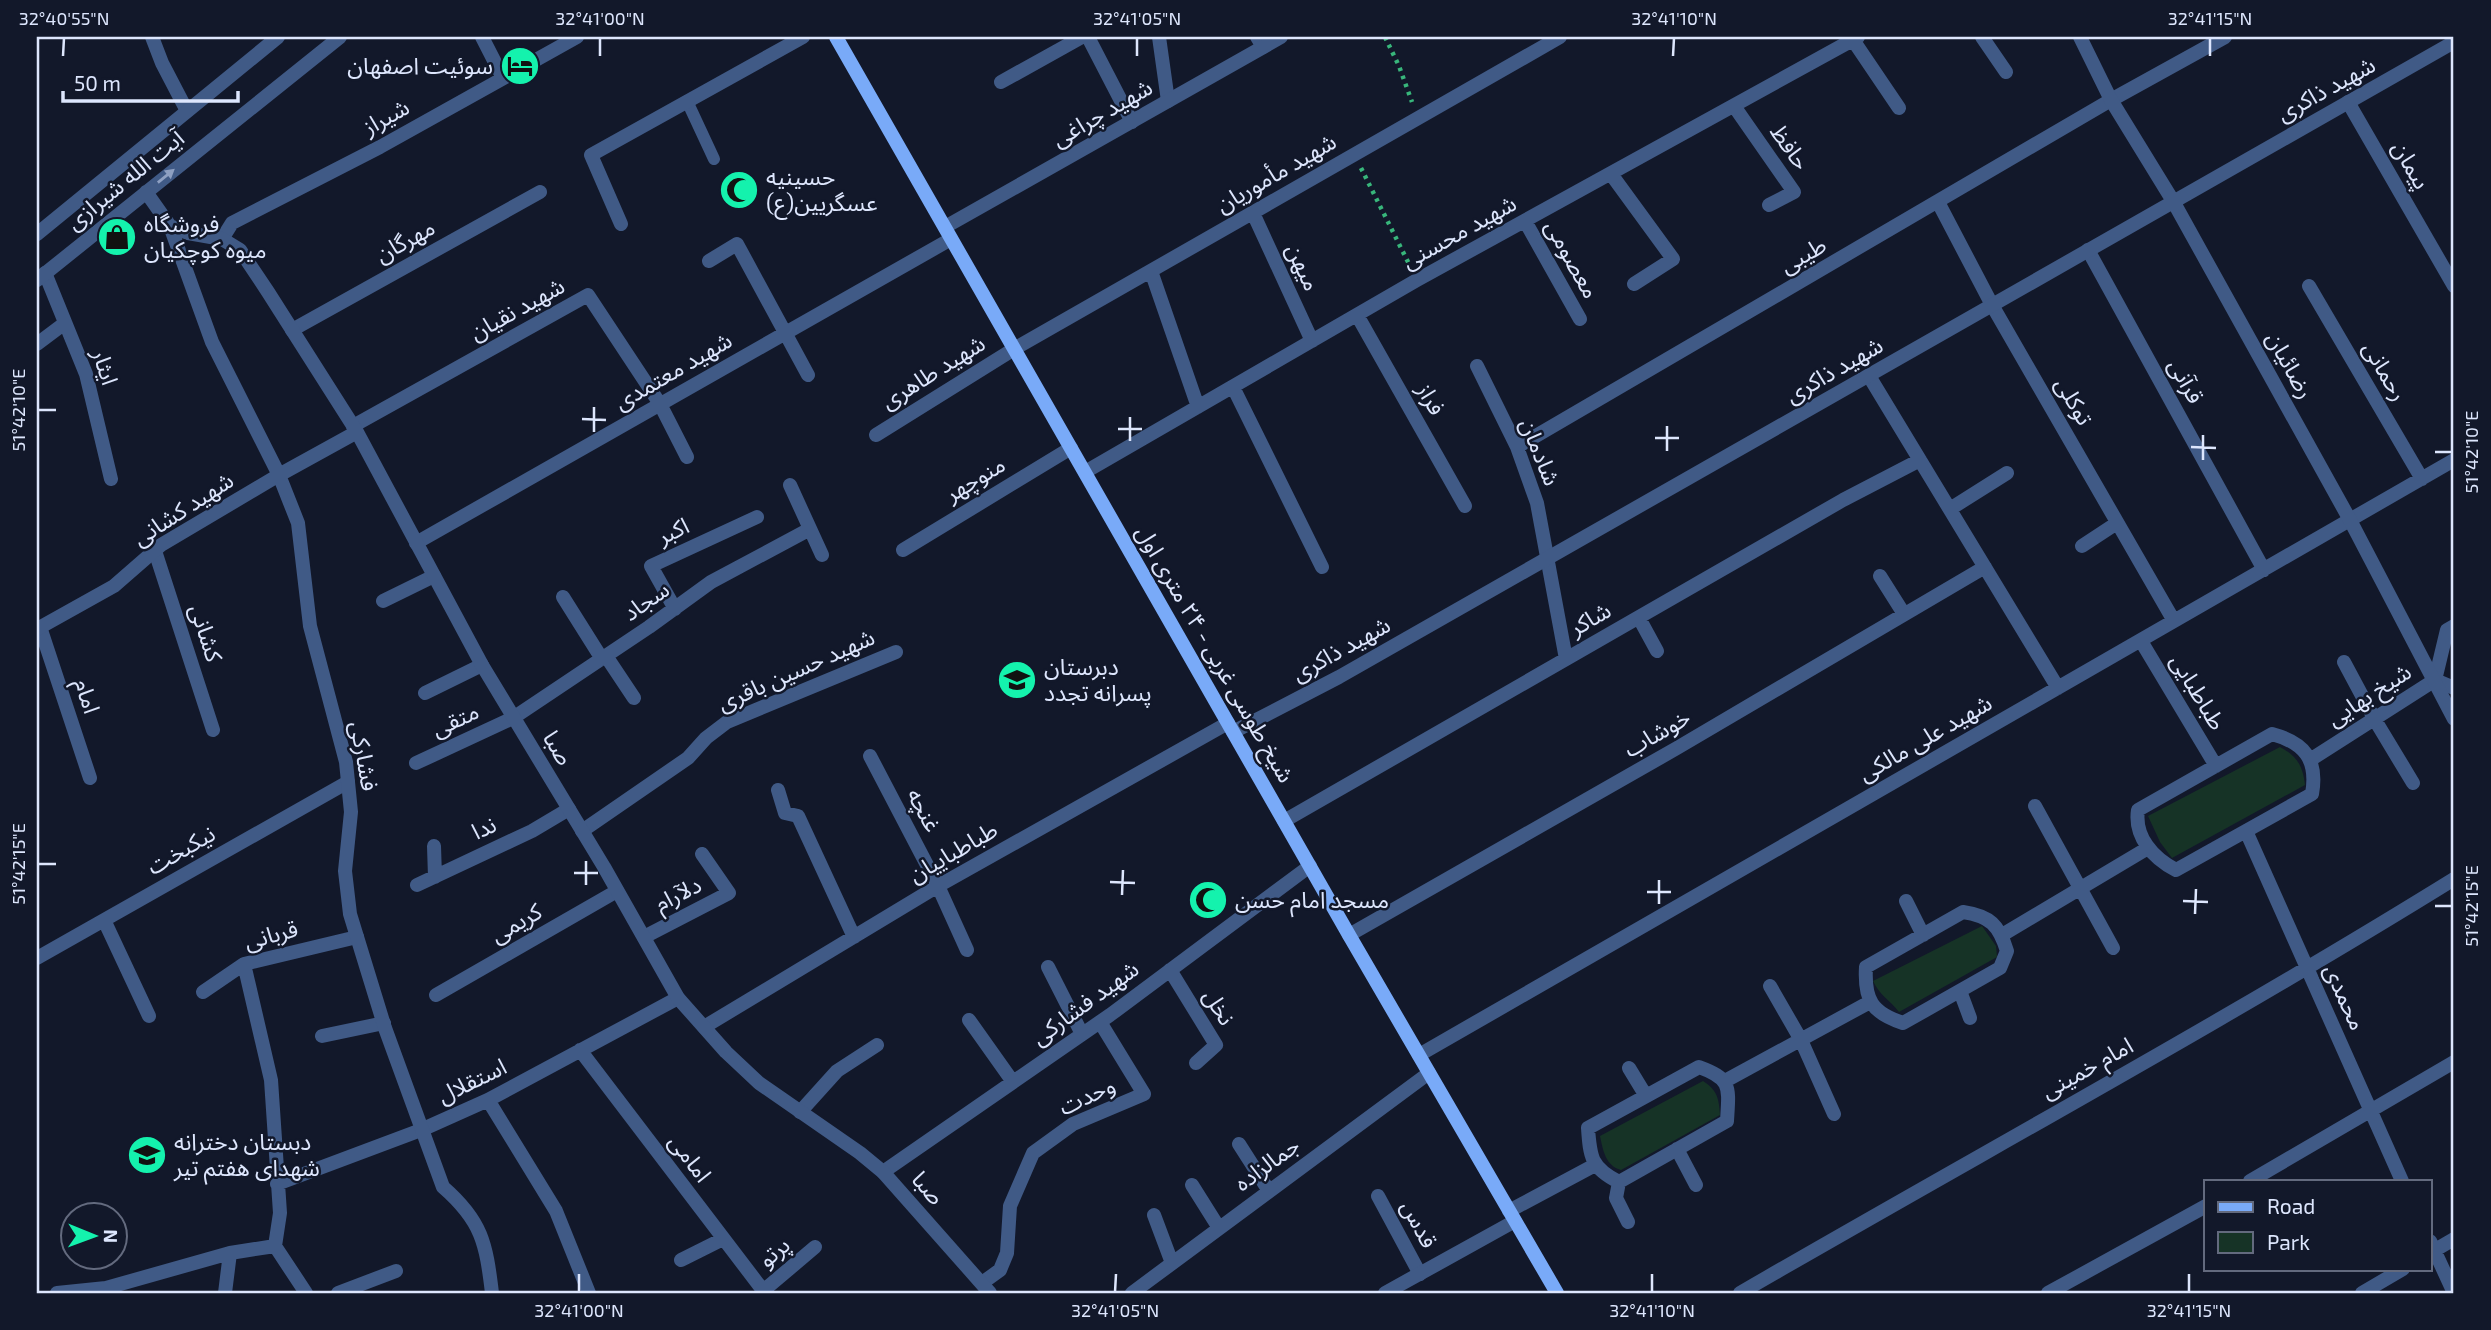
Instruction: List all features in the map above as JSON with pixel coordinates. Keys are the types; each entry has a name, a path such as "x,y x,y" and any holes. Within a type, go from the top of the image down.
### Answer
{"main road":[{"name":"شیخ طوسی غربی - ۲۴ متری اول","path":"836,37 1349,935 1557,1293"}],"street":[{"path":"152,37 187,111"},
{"path":"37,234 278,37"},
{"name":"آیت الله شیرازی","path":"41,277 340,37"},
{"path":"482,37 503,78"},
{"name":"شیراز","path":"222,239 232,223 380,147 577,37"},
{"path":"621,224 591,155 803,37"},
{"path":"1001,82 1082,37"},
{"path":"1088,37 1132,122"},
{"path":"1159,37 1168,101"},
{"name":"شهید چراغی","path":"948,233 1168,101 1260,42 1281,37"},
{"name":"شهید مأموریان","path":"1014,349 1560,37"},
{"path":"1982,37 2006,72"},
{"name":"رضائیان","path":"2080,37 2111,100 2173,201 2350,520 2454,719"},
{"name":"طیبی","path":"1517,447 2111,100 2225,37"},
{"path":"1855,38 1899,108"},
{"name":"شهید محسنی","path":"1085,472 1417,280 1855,38"},
{"name":"شهید ذاکری","path":"1231,728 1339,677 2454,42"},
{"name":"پیمان","path":"2348,102 2454,286"},
{"name":"حافظ","path":"1734,106 1794,192 1769,205"},
{"path":"1611,174 1673,259 1634,284"},
{"path":"146,192 170,226 188,233 222,239"},
{"name":"مهرگان","path":"292,330 540,192"},
{"name":"توکلی","path":"1938,202 1992,305 2174,621"},
{"name":"میهن","path":"1253,213 1312,341"},
{"name":"معصومی","path":"1525,221 1580,318"},
{"name":"فشارکی","path":"170,226 212,342 279,475 298,523 310,626 346,762 351,812 345,872 350,914 384,1023 443,1187 460,1202 480,1230 492,1293"},
{"name":"شهید معتمدی","path":"416,543 787,333 948,233"},
{"name":"صبا","path":"222,239 240,250 355,429 482,665 678,998 726,1052 759,1083 883,1172 986,1288"},
{"path":"709,261 737,244 808,375"},
{"name":"قرآنی","path":"2088,250 2264,570"},
{"path":"1151,271 1198,407"},
{"name":"ایثار","path":"41,277 65,323 86,374 111,479"},
{"name":"رحمانی","path":"2309,286 2422,479"},
{"name":"شهید نقیان","path":"355,429 588,295 660,404"},
{"name":"فراز","path":"1357,315 1465,506"},
{"path":"37,344 65,323"},
{"name":"شهید طاهری","path":"876,435 1014,349"},
{"name":"شادمان","path":"1478,366 1517,447 1536,503 1566,659"},
{"path":"1869,376 2058,688"},
{"path":"1233,387 1322,567"},
{"path":"660,404 687,457"},
{"name":"شهید کشانی","path":"38,628 114,586 155,551 355,429"},
{"name":"منوچهر","path":"903,550 1071,448"},
{"name":"شاکر","path":"1284,821 1843,500 1920,460"},
{"name":"شهید علی مالکی","path":"1419,1055 2454,460"},
{"path":"1950,509 2007,473"},
{"path":"790,485 822,555"},
{"name":"اکبر","path":"675,609 651,566 757,517"},
{"path":"2082,546 2117,523"},
{"name":"سجاد","path":"513,718 711,582 810,529"},
{"name":"کشانی","path":"155,551 213,730"},
{"name":"خوشاب","path":"1349,935 1677,748 1985,567"},
{"path":"383,601 434,576"},
{"path":"1880,576 1904,614"},
{"path":"564,597 634,698"},
{"path":"1639,618 1657,651"},
{"path":"2435,680 2447,630 2454,626"},
{"name":"امام","path":"38,628 90,778"},
{"name":"طباطبایی","path":"2141,641 2216,766"},
{"name":"شهید حسین باقری","path":"582,831 688,758 706,738 727,722 896,652"},
{"path":"2344,662 2413,783"},
{"path":"425,694 482,665"},
{"name":"شیخ بهایی","path":"2310,760 2435,680 2454,688"},
{"name":"متقی","path":"416,763 513,718"},
{"name":"طباطباییان","path":"704,1027 938,886 1231,728"},
{"path":"2272,734 2289,739 2310,760 2315,777 2312,794 2176,870 2163,864 2148,848 2138,830 2138,810 2272,734"},
{"name":"غنچه","path":"870,756 938,886 967,950"},
{"name":"نیکبخت","path":"37,958 348,782"},
{"path":"778,790 785,813 798,816 854,937"},
{"path":"2035,806 2113,948"},
{"name":"ندا","path":"417,885 532,831 569,809"},
{"name":"محمدی","path":"2246,831 2402,1180"},
{"path":"434,846 435,877"},
{"path":"2002,935 2148,848"},
{"name":"دلآرام","path":"644,937 729,893 702,855"},
{"name":"شهید فشارکی","path":"883,1172 1100,1022 1310,866"},
{"name":"امام خمینی","path":"1740,1293 2308,969 2454,879"},
{"name":"کریمی","path":"436,995 617,891"},
{"path":"1906,901 1923,935"},
{"path":"1963,912 1981,915 1995,925 2002,935 2007,951 2000,968 1903,1023 1888,1018 1870,1002 1865,982 1866,967 1963,912"},
{"path":"104,920 149,1016"},
{"name":"قربانی","path":"203,992 244,964 357,937"},
{"path":"244,964 271,1080 280,1213 275,1246 306,1293"},
{"path":"1048,967 1082,1034"},
{"name":"نخل","path":"1170,970 1216,1045 1196,1063"},
{"path":"1770,986 1801,1040 1834,1114"},
{"path":"1960,991 1970,1018"},
{"name":"استقلال","path":"277,1184 421,1130 488,1100 678,998"},
{"path":"1725,1081 1870,1002"},
{"path":"969,1020 1013,1082"},
{"name":"وحدت","path":"986,1288 1000,1270 1007,1253 1010,1206 1032,1153 1073,1124 1144,1094 1100,1022"},
{"path":"322,1036 384,1023"},
{"path":"800,1112 837,1070 877,1045"},
{"name":"امامی","path":"580,1050 764,1292"},
{"path":"2252,1180 2454,1062"},
{"path":"1619,1182 1595,1166 1588,1128 1699,1067 1719,1075 1725,1081 1729,1101 1727,1121 1619,1182 1616,1198 1628,1222"},
{"path":"1629,1068 1646,1096"},
{"name":"جمالزاده","path":"1132,1293 1429,1073"},
{"path":"488,1100 556,1211 589,1293"},
{"path":"1239,1144 1269,1191"},
{"path":"1677,1149 1696,1185"},
{"path":"1385,1293 1595,1166"},
{"path":"1192,1185 1219,1228"},
{"name":"قدس","path":"1378,1196 1420,1274"},
{"path":"2048,1293 2204,1207"},
{"path":"1154,1215 1172,1263"},
{"path":"681,1260 723,1239"},
{"path":"2432,1248 2454,1239"},
{"path":"57,1293 106,1288 230,1253 275,1246"},
{"name":"پرتو","path":"764,1292 815,1247"},
{"path":"2432,1250 2454,1293"},
{"path":"225,1293 230,1253"},
{"path":"2362,1293 2401,1270"},
{"path":"338,1293 396,1271"}],"lane":[{"path":"687,101 714,159"}],"path":[{"path":"1384,37 1399,66 1418,119"},
{"path":"1354,155 1417,280"}],"green space":[{"path":"2280,747 2298,762 2305,785 2172,858 2160,842 2148,816"},
{"path":"1982,926 1996,946 1997,957 1899,1012 1873,981"},
{"path":"1703,1081 1716,1095 1720,1115 1621,1170 1612,1165 1604,1152 1600,1136"}],"place":[{"name":"سوئیت اصفهان","path":"520,66"},
{"name":"حسینیه عسگریین(ع)","path":"739,190"},
{"name":"فروشگاه میوه کوچکیان","path":"117,237"},
{"name":"دبرستان پسرانه تجدد","path":"1017,680"},
{"name":"مسجد امام حسن","path":"1208,900"},
{"name":"دبستان دخترانه شهدای هفتم تیر","path":"147,1155"}]}
